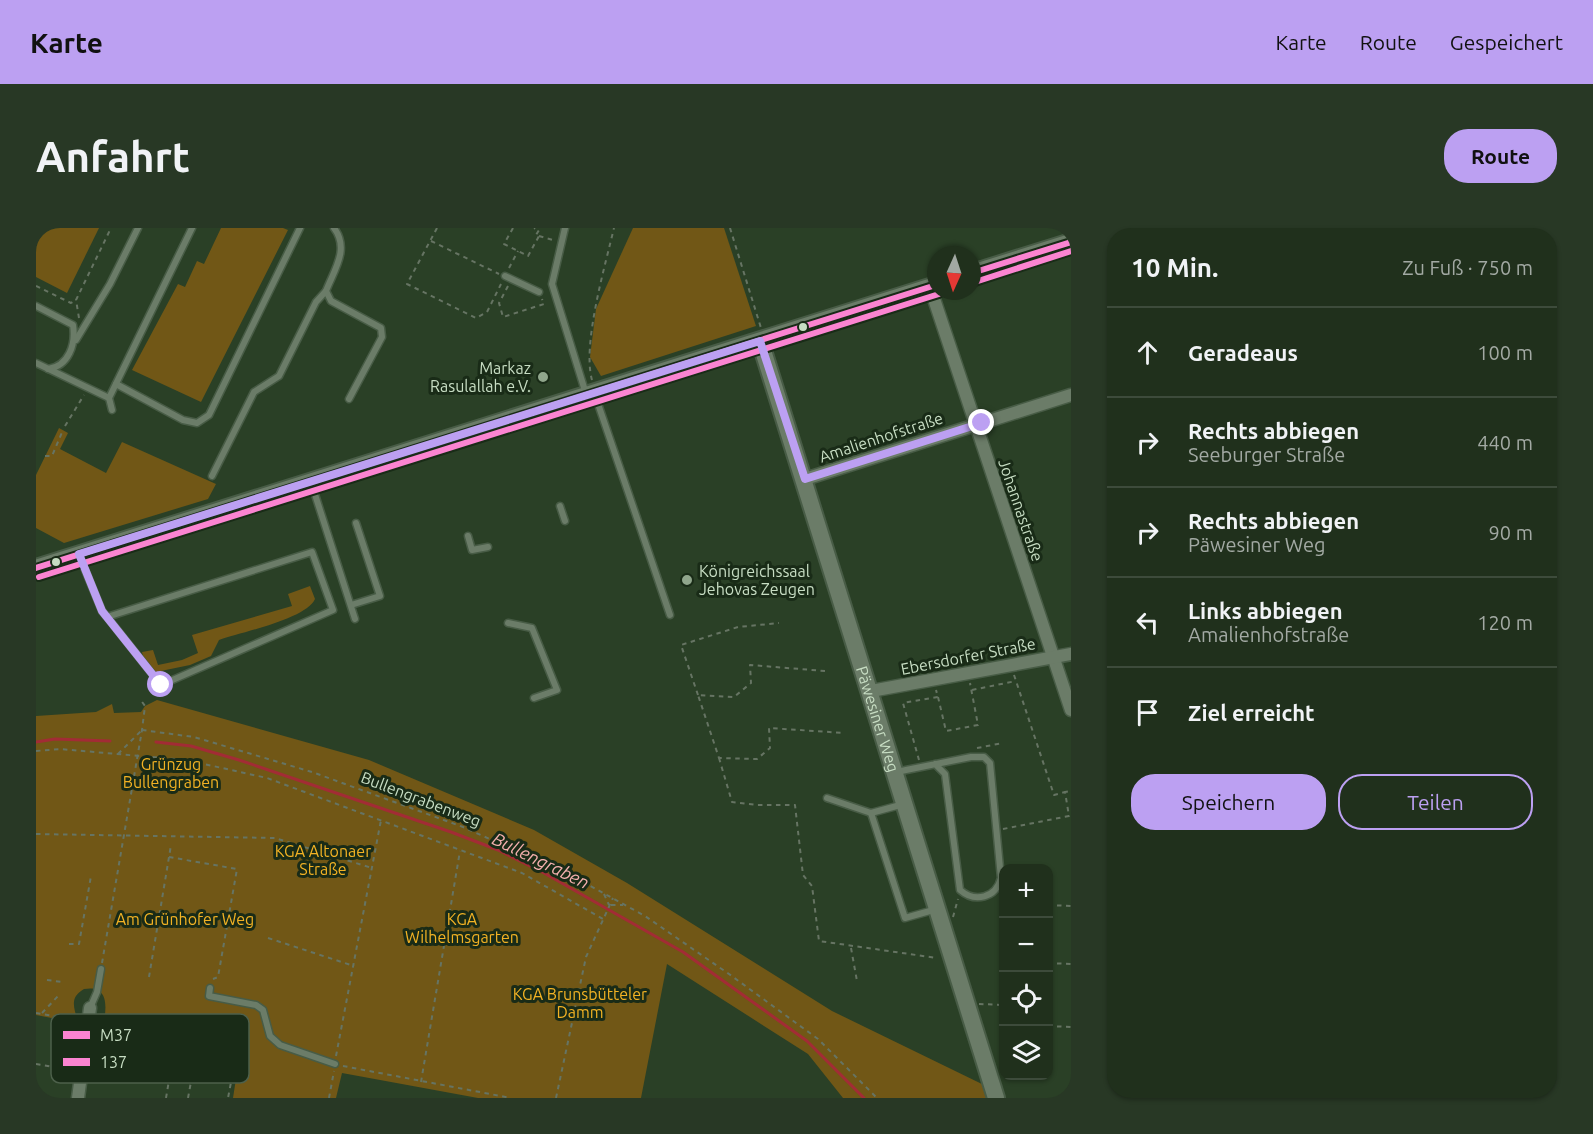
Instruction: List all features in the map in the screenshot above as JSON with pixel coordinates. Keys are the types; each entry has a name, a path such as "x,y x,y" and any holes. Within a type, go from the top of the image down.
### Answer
{"street":[{"path":"981,270 1071,242"},
{"path":"36,568 310,482 760,334 927,288"},
{"name":"Johannastraße","path":"937,300 975,425 1071,710"},
{"name":"Päwesiner Weg","path":"760,334 996,1098"},
{"name":"Amalienhofstraße","path":"805,479 1071,395"},
{"name":"Ebersdorfer Straße","path":"871,691 1071,654"},
{"path":"89,1014 90,1008"},
{"path":"78,1098 80,1083"}],"lane":[{"path":"48,369 57,368 69,355 110,284 138,228"},
{"path":"112,411 109,398 192,228"},
{"path":"116,384 183,420 197,423 209,415 300,228"},
{"path":"212,476 254,392 279,376 316,302 326,291 342,250 341,237 334,228"},
{"path":"565,228 552,284 670,615"},
{"path":"505,276 539,292"},
{"path":"326,291 331,301 381,328 382,337 349,399"},
{"path":"36,306 73,325 76,340"},
{"path":"36,363 109,398"},
{"path":"310,482 355,619"},
{"path":"560,506 565,521"},
{"path":"351,604 380,596 356,523"},
{"path":"468,536 472,550 488,547"},
{"path":"79,554 107,617 161,685 333,610 312,552 107,617"},
{"path":"508,623 532,628 557,690 534,698"},
{"path":"895,772 934,764 977,756 990,763 1001,878 999,887 993,894 975,898 960,890 945,774 934,764"},
{"path":"827,798 871,813 904,804"},
{"path":"871,813 905,918 938,909"},
{"path":"90,1008 97,992 101,969"},
{"path":"210,988 209,996 256,1005 263,1010 270,1036 280,1045 335,1064"}],"path":[{"path":"36,286 71,303 76,300 111,228"},
{"path":"436,228 407,284 477,318 487,312 518,251"},
{"path":"513,228 504,244 528,256 538,236 536,235 539,230 534,228"},
{"path":"591,389 590,357 596,309 614,228"},
{"path":"730,228 760,334"},
{"path":"538,236 562,242"},
{"path":"430,241 505,276"},
{"path":"519,283 507,286 499,303 503,317 544,304 539,292"},
{"path":"45,456 52,456 64,428 84,395"},
{"path":"779,623 738,627 681,645 732,802 757,805 795,805 804,875 812,886 819,941 851,948 943,959"},
{"path":"698,695 734,697 750,683 750,665 825,671"},
{"path":"1014,675 1054,795 1071,791"},
{"path":"972,690 1016,681"},
{"path":"936,690 946,730 978,725 970,683"},
{"path":"921,767 903,703 938,697"},
{"path":"101,969 142,730 145,706 140,699"},
{"path":"719,758 757,759 770,748 769,728 844,733"},
{"path":"118,754 142,730"},
{"name":"Bullengrabenweg","path":"142,730 175,733 231,747 389,798 521,851 626,905 678,937 818,1039 877,1098"},
{"path":"36,751 60,749 186,760 267,778 522,873 603,918"},
{"path":"997,829 1069,816 1065,792"},
{"path":"329,1098 381,820"},
{"path":"36,834 275,838 372,868"},
{"path":"149,977 171,845"},
{"path":"421,1082 461,850"},
{"path":"169,857 237,869 218,976 213,979 210,988"},
{"path":"69,944 79,944 92,876"},
{"path":"953,918 960,890"},
{"path":"603,893 609,905"},
{"path":"556,1098 586,957 613,898"},
{"path":"609,905 626,905"},
{"path":"1053,905 1071,906"},
{"path":"268,938 354,966"},
{"path":"851,948 857,981"},
{"path":"1053,963 1071,964"},
{"path":"47,980 62,982"},
{"path":"41,1014 42,1009 60,994"},
{"path":"979,1004 999,1005"},
{"path":"36,1013 51,1016"},
{"path":"1053,1026 1071,1027"},
{"path":"36,1064 51,1066"},
{"path":"335,1064 511,1098"},
{"path":"166,1098 169,1083"},
{"path":"188,1098 191,1083"},
{"path":"228,1098 231,1083"}],"green space":[{"path":"36,228 99,228 67,293 36,277"},
{"path":"221,228 283,228 288,230 201,402 132,370 178,284 185,287 197,261 204,264"},
{"path":"633,228 724,228 756,326 601,376 590,357 596,309"},
{"path":"59,428 68,433 60,449 106,473 122,442 216,484 208,499 64,543 36,528 36,475"},
{"path":"310,586 315,599 309,606 287,619 219,640 211,656 190,665 156,672 144,660 142,652 153,650 158,665 182,660 198,653 192,635 292,606 288,594"},
{"path":"157,700 369,760 534,830 627,883 832,1011 986,1086 989,1098 843,1098 808,1054 667,964 641,1098 478,1098 342,1073 336,1098 233,1098 235,1083 249,1083 249,1014 105,1014 103,995 93,989 84,989 74,1000 76,1014 51,1014 51,1018 36,1015 36,716 96,712 112,704 114,713 141,712 145,706"}],"waterway":[{"name":"Bullengraben","path":"36,742 55,739 110,741"},
{"name":"Bullengraben","path":"156,742 191,746 239,760 451,832 498,850 544,873 683,952 807,1041 864,1098"}],"transit line":[{"name":"M37","path":"981,270 1071,242"},
{"name":"137","path":"981,280 1071,251"},
{"name":"M37","path":"36,568 927,288"},
{"name":"137","path":"39,577 927,298"}],"place":[{"name":"Markaz Rasulallah e.V.","path":"543,377"},
{"name":"Königreichssaal Jehovas Zeugen","path":"687,580"}],"route":[{"path":"161,685 102,611 79,554 760,341 805,479 982,423"}],"park label":[{"name":"Grünzug Bullengraben","path":"171,773"},
{"name":"KGA Altonaer Straße","path":"323,860"},
{"name":"Am Grünhofer Weg","path":"185,919"},
{"name":"KGA Wilhelmsgarten","path":"462,928"},
{"name":"KGA Brunsbütteler Damm","path":"580,1003"}]}
